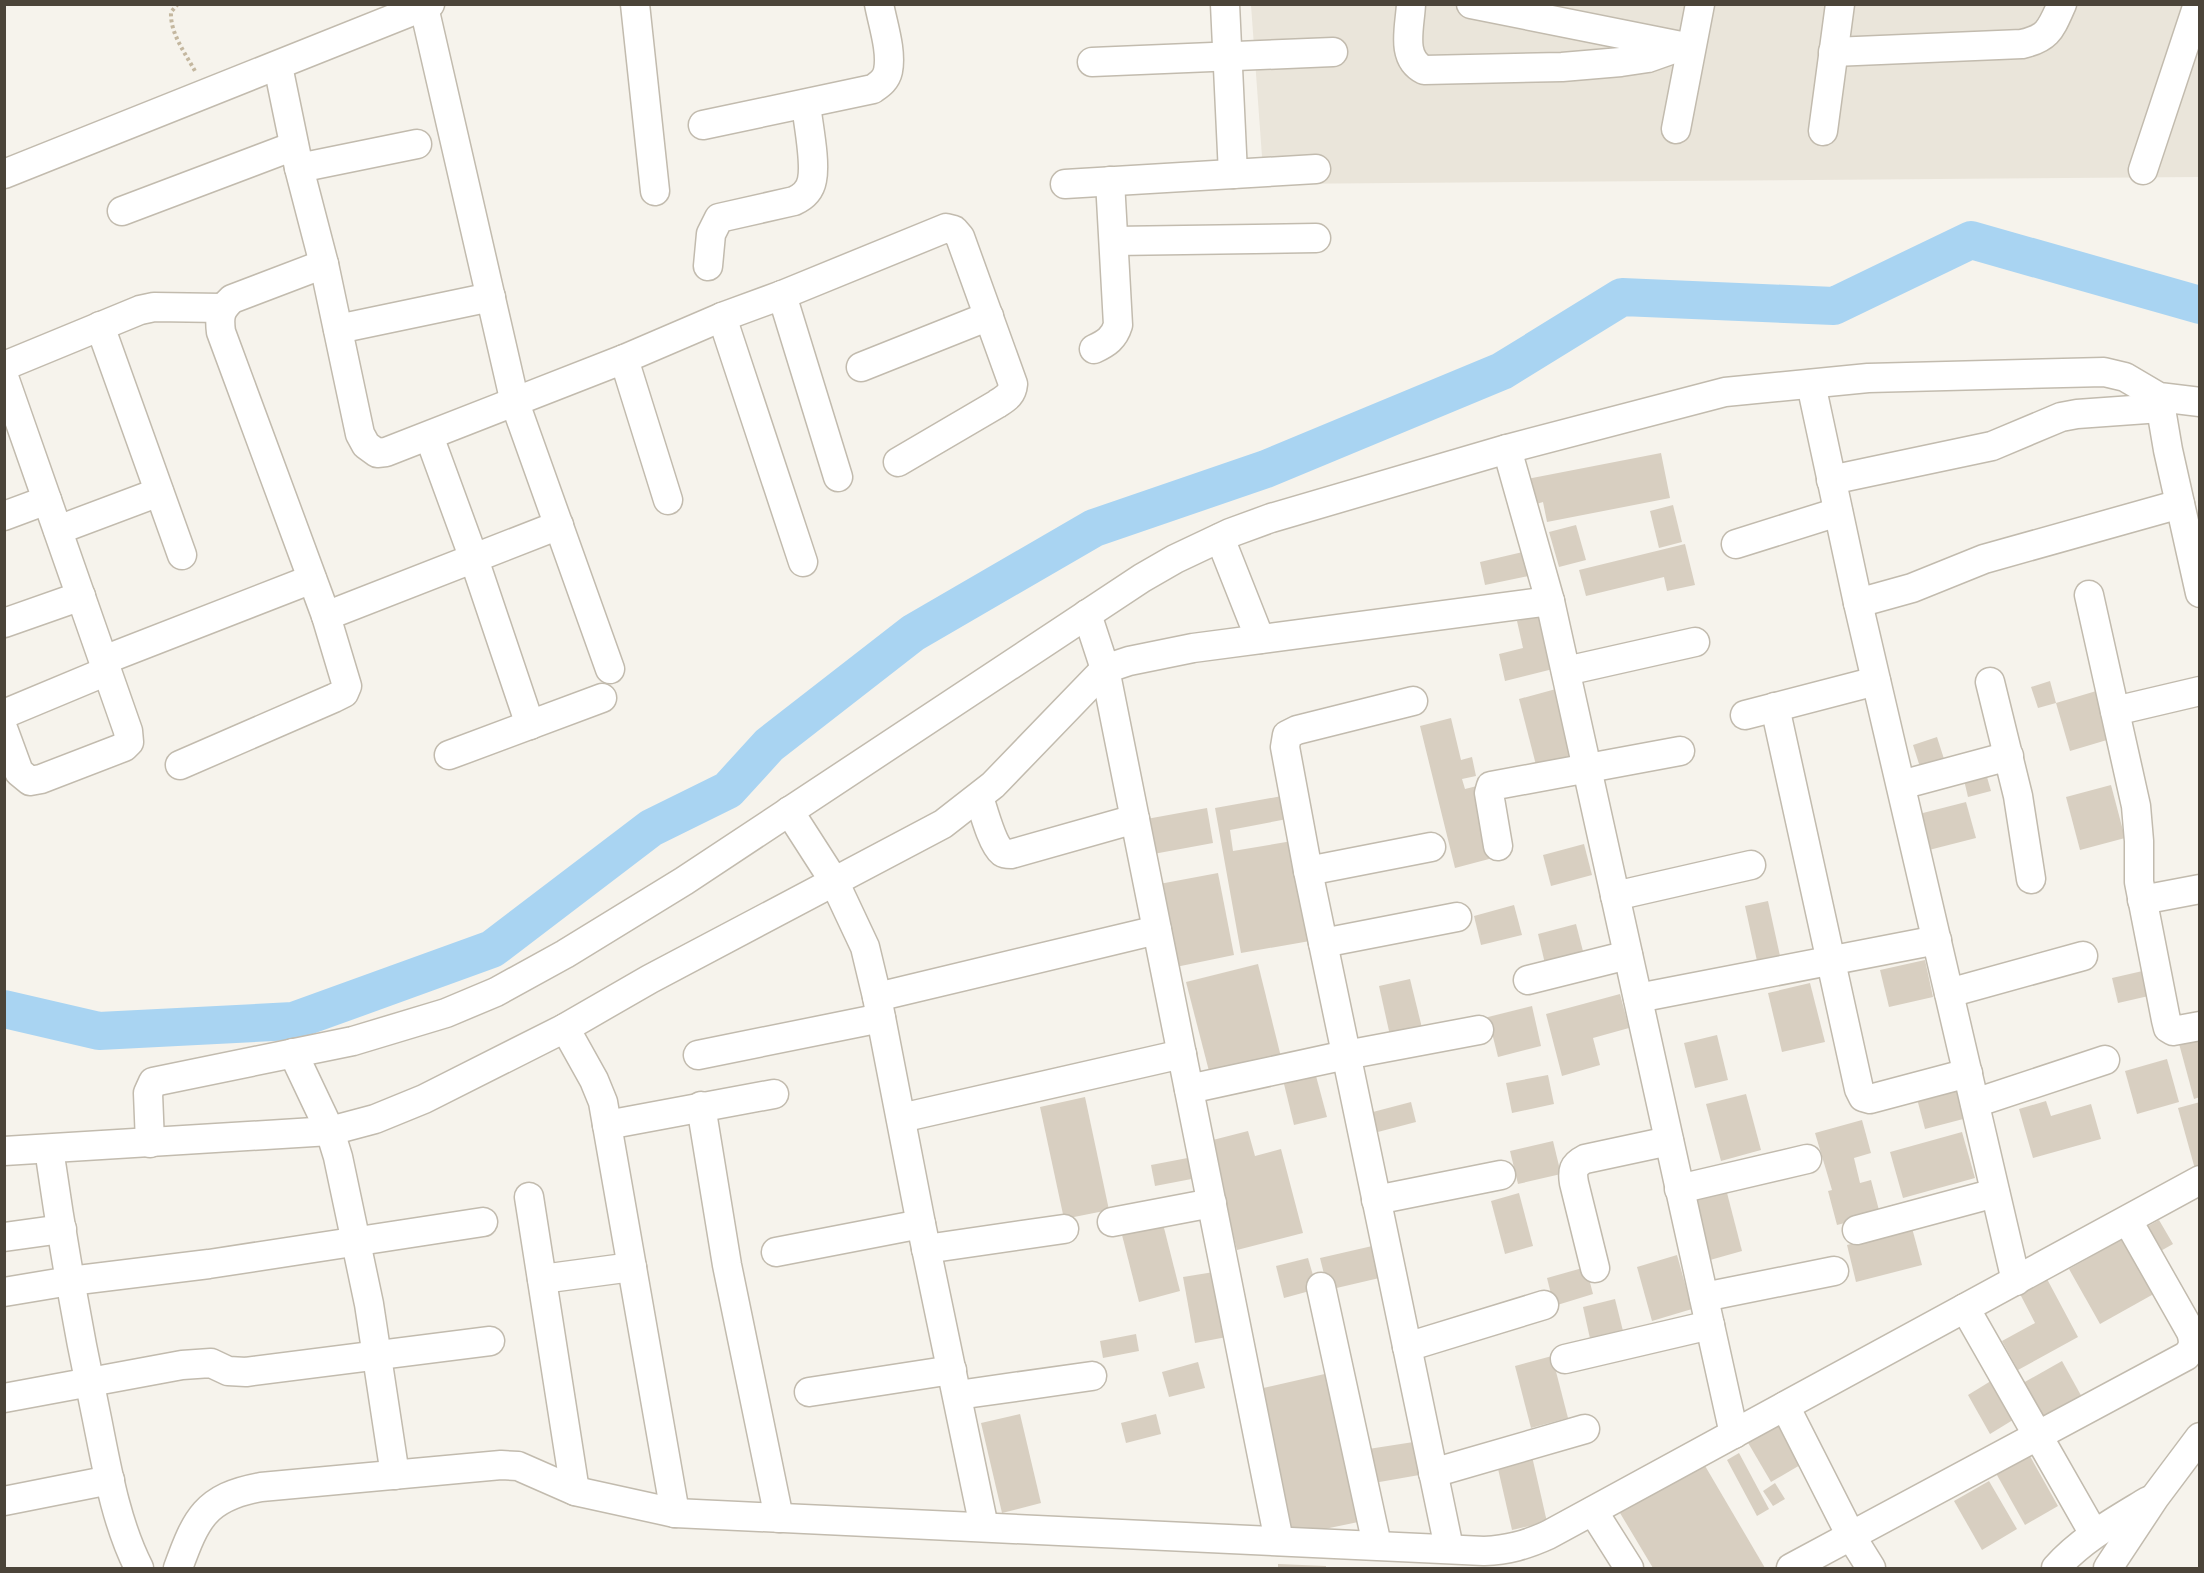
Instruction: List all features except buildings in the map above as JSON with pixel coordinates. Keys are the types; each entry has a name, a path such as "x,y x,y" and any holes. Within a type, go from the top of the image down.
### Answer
{"street":[{"path":"635,4 655,190"},
{"path":"703,125 873,90 883,82 888,71 888,53 879,4"},
{"path":"1225,4 1233,174"},
{"path":"1411,4 1408,50 1411,60 1424,70 1562,67 1621,62 1648,58 1687,46"},
{"path":"1471,4 1687,46"},
{"path":"1676,129 1687,46 1700,4"},
{"path":"1823,131 1840,4"},
{"path":"1833,52 2022,44 2045,36 2052,27 2062,4"},
{"path":"2143,170 2192,47 2198,4"},
{"path":"4,174 427,6 515,403 610,669"},
{"path":"1092,62 1333,52"},
{"path":"278,66 297,157 324,264 360,434 366,445 376,453 386,452 515,403 722,317 946,228 954,230 960,237 1013,384 1012,391 1008,397 997,404 898,462"},
{"path":"708,266 711,234 719,218 794,201 804,196 810,187 812,169 806,104"},
{"path":"122,211 297,157 417,144"},
{"path":"1065,184 1316,169"},
{"path":"1094,349 1106,344 1114,336 1118,325 1110,181"},
{"path":"1114,241 1316,238"},
{"path":"180,765 344,693 347,686 326,616 221,332 220,318 222,308 232,299 324,264"},
{"path":"782,295 837,477"},
{"path":"338,330 491,297"},
{"path":"4,366 140,310 154,307 222,308"},
{"path":"861,367 988,316"},
{"path":"722,317 803,562"},
{"path":"100,326 182,555"},
{"path":"624,359 668,500"},
{"path":"150,1143 148,1093 153,1082 353,1041 446,1013 496,992 565,954 684,881 1087,614 1175,559 1271,518 1507,449 1725,392 1868,378 2104,372 2125,377 2160,403 2187,515 2199,593"},
{"path":"4,376 12,425 47,500 129,736 129,742 124,747 41,779 30,781 19,772 4,731"},
{"path":"1810,384 1858,603 2016,1281"},
{"path":"1831,480 1992,446 2061,417 2160,403 2199,402"},
{"path":"429,436 474,559 530,725"},
{"path":"1507,449 1550,601 1734,1434"},
{"path":"58,530 159,492"},
{"path":"4,516 47,500"},
{"path":"1736,544 1838,512"},
{"path":"1858,603 1912,588 1984,559 2187,515"},
{"path":"326,616 559,525"},
{"path":"1220,538 1260,639"},
{"path":"4,714 105,666 312,579"},
{"path":"2089,595 2138,823 2138,865 2142,900 2168,1028 2173,1032 2199,1026"},
{"path":"4,623 81,596"},
{"path":"4,1151 330,1131 375,1119 424,1100 565,1028 650,979 943,824 993,785 1105,669 1140,658 1193,648 1550,601"},
{"path":"1087,614 1105,669 1280,1541"},
{"path":"1566,671 1695,642"},
{"path":"1745,715 1876,681"},
{"path":"1990,682 2009,756 2031,879"},
{"path":"2115,711 2199,691"},
{"path":"449,755 602,698"},
{"path":"1413,701 1297,730 1287,735 1285,747 1308,871 1449,1548"},
{"path":"1775,707 1830,961 1863,1097 1870,1099 1968,1073"},
{"path":"1498,846 1489,793 1491,786 1680,751"},
{"path":"1901,785 2009,756"},
{"path":"979,797 1000,851 1006,854 1135,819"},
{"path":"789,811 834,881 864,946 879,1008 984,1527"},
{"path":"1308,871 1431,847"},
{"path":"1615,896 1751,865"},
{"path":"2142,900 2199,889"},
{"path":"1323,944 1457,917"},
{"path":"699,1055 879,1008 1157,930"},
{"path":"1638,998 1937,940"},
{"path":"1528,980 1628,955"},
{"path":"1949,993 2083,956"},
{"path":"565,1028 594,1080 603,1102 675,1513"},
{"path":"1189,1089 1346,1055 1479,1030"},
{"path":"293,1053 330,1131 338,1157 357,1242 378,1356 395,1475"},
{"path":"901,1118 1182,1054"},
{"path":"1974,1103 2105,1060"},
{"path":"607,1125 774,1094"},
{"path":"701,1106 727,1265 779,1518"},
{"path":"1595,1268 1572,1171 1577,1163 1584,1159 1669,1141"},
{"path":"49,1149 89,1382 110,1480 130,1548 139,1569"},
{"path":"1680,1189 1807,1159"},
{"path":"1376,1200 1501,1175"},
{"path":"178,1569 190,1536 201,1519 215,1502 237,1491 482,1466 518,1466 575,1491 675,1513 1508,1550 1528,1544 1593,1511 2199,1180"},
{"path":"1857,1230 1995,1193"},
{"path":"530,1197 575,1491"},
{"path":"1112,1222 1212,1203"},
{"path":"1791,1569 2186,1356 2192,1350 2194,1341 2191,1332 2127,1221"},
{"path":"4,1292 70,1281 209,1264 483,1222"},
{"path":"4,1237 62,1229"},
{"path":"776,1252 924,1236 1064,1229"},
{"path":"542,1279 632,1267"},
{"path":"1704,1297 1834,1271"},
{"path":"1321,1287 1377,1545"},
{"path":"1407,1347 1544,1305"},
{"path":"1965,1308 2094,1534"},
{"path":"1565,1359 1710,1325"},
{"path":"4,1398 192,1365 211,1363 228,1371 246,1372 490,1341"},
{"path":"809,1392 1092,1376"},
{"path":"1785,1406 1851,1536 1871,1569"},
{"path":"1433,1473 1585,1429"},
{"path":"2108,1569 2155,1497 2199,1437"},
{"path":"4,1501 110,1480"},
{"path":"2056,1569 2070,1553 2094,1534 2155,1497"},
{"path":"1593,1511 1629,1569"}],"path":[{"path":"178,4 171,12 171,21 208,94"}],"shaded area":[{"path":"1251,5 2199,5 2199,177 1264,184"}],"waterway":[{"path":"4,1009 99,1031 293,1021 492,949 651,828 728,790 769,745 913,633 1094,528 1266,469 1502,371 1622,297 1834,306 1971,240 2200,305"}]}
